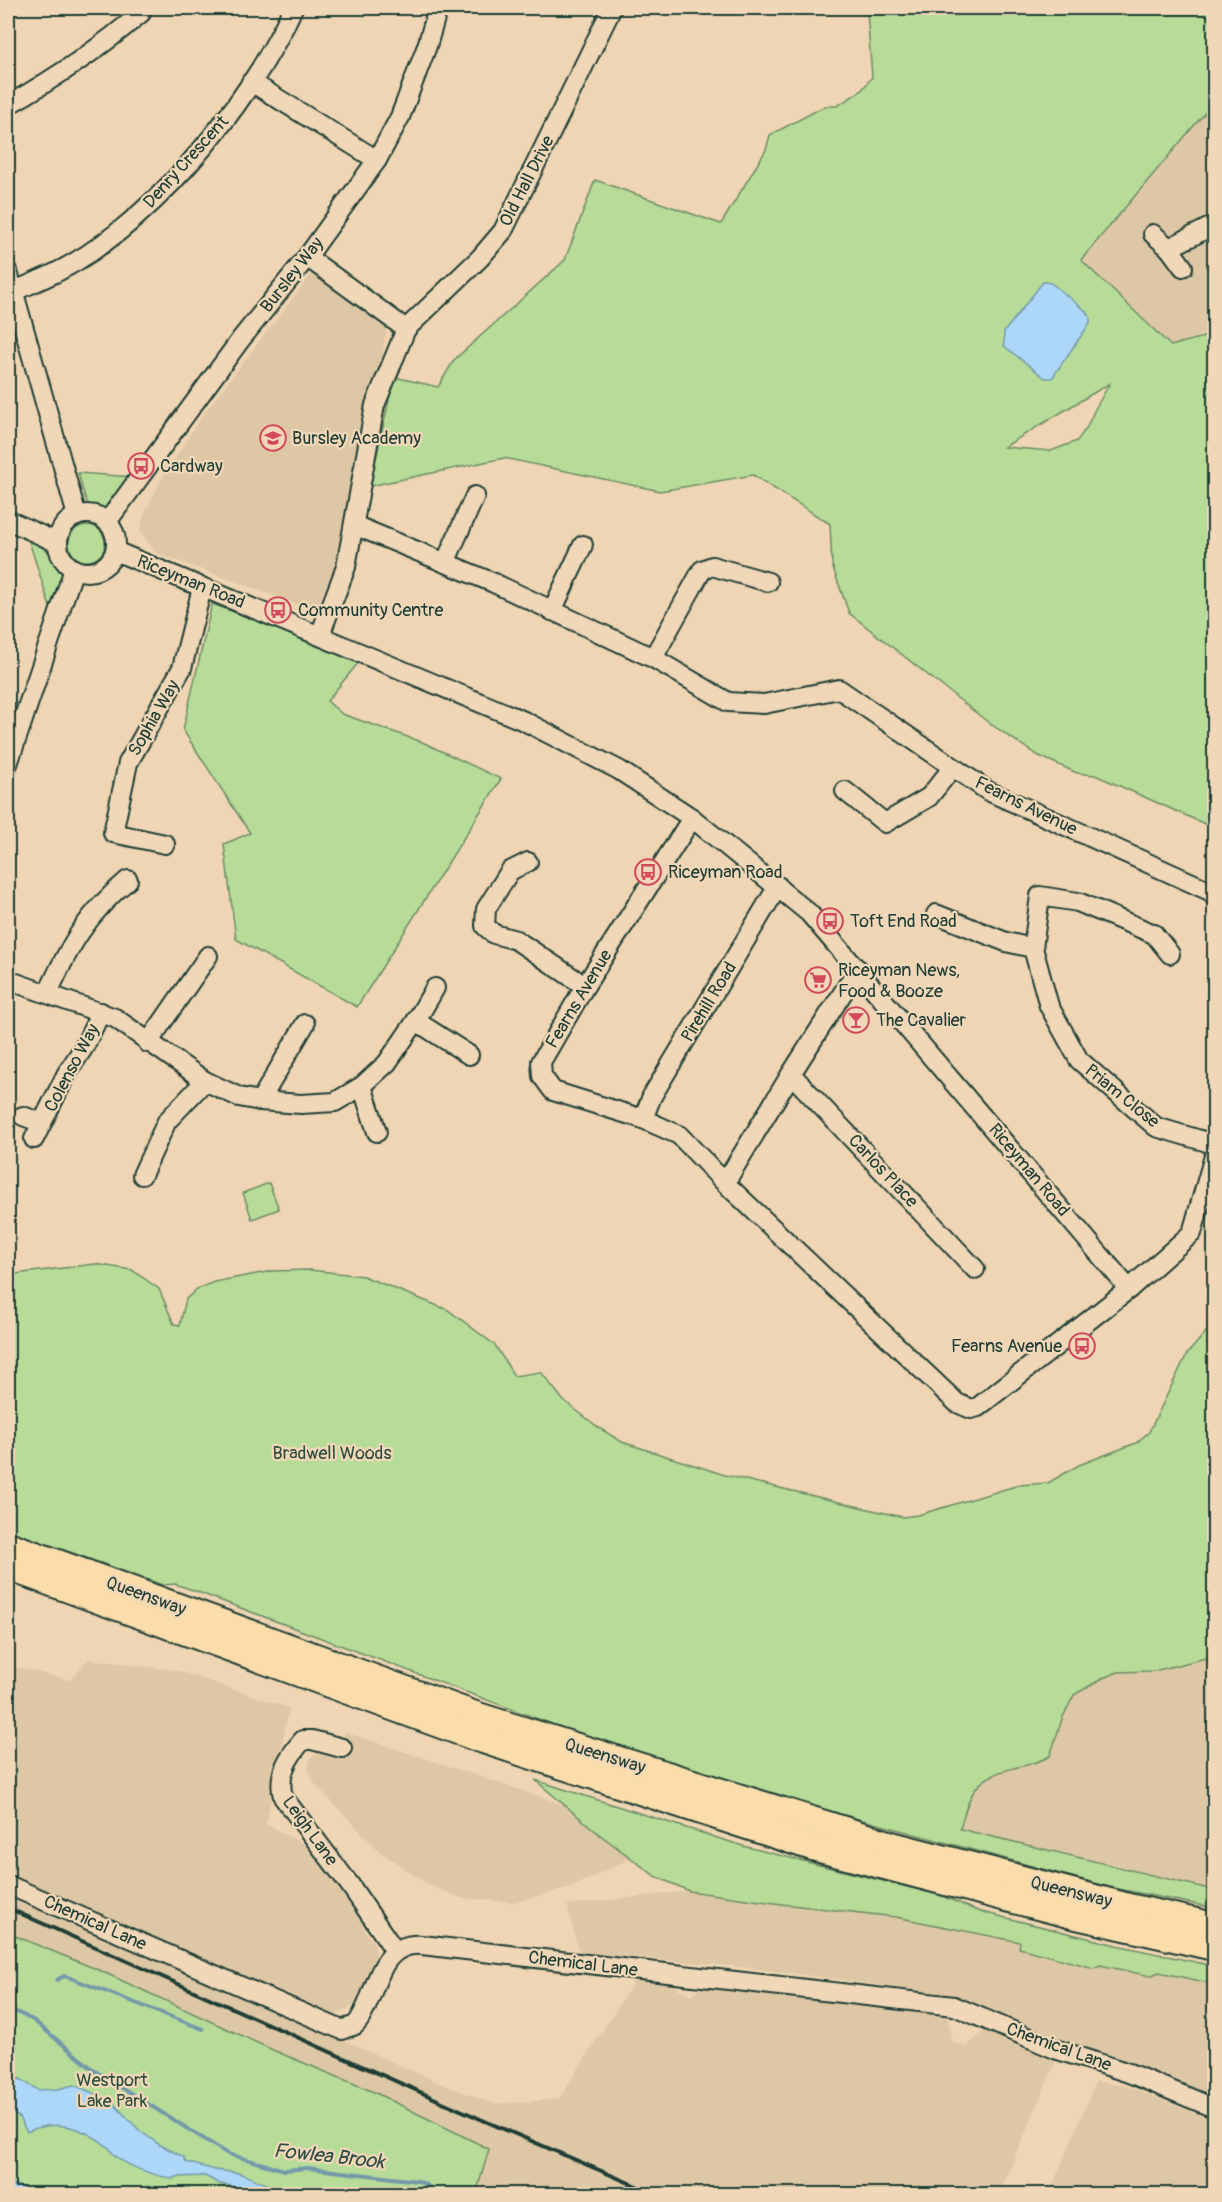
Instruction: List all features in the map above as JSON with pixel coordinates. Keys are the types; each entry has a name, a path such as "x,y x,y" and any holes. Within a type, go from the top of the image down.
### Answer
{"highway":[{"name":"Queensway","path":"8,1545 478,1716 892,1845 1133,1908 1215,1926"},
{"name":"Queensway","path":"8,1568 477,1738 812,1847 1079,1917 1215,1947"},
{"path":"920,1876 1039,1919 1215,1959"}],"street":[{"name":"Denry Crescent","path":"10,292 52,275 81,259 115,235 145,209 189,162 231,111 272,50 293,8"},
{"name":"Bursley Way","path":"107,522 241,339 308,257 377,160 400,117 427,46 438,8"},
{"name":"Old Hall Drive","path":"406,329 480,258 503,231 612,8"},
{"path":"8,105 104,45 141,13"},
{"path":"251,82 377,160"},
{"path":"1169,248 1215,225"},
{"path":"1153,234 1169,248 1183,267"},
{"path":"308,257 406,329 375,405 346,567 320,635"},
{"path":"8,272 10,292 77,516"},
{"path":"446,563 475,496"},
{"path":"87,514 97,516 107,522 113,530 116,540 115,551 110,560 101,568 91,571 74,569 63,559 58,543 60,533 64,525 77,516 87,514"},
{"path":"8,520 58,543"},
{"name":"Fearns Avenue","path":"354,525 494,583 653,658 728,702 765,704 839,689 988,791 1212,892 1215,896"},
{"path":"552,611 584,545"},
{"name":"Riceyman Road","path":"115,551 524,721 619,770 692,818 778,886 808,913 1129,1289"},
{"path":"653,658 702,570 712,566 760,583"},
{"path":"8,764 74,569"},
{"name":"Sophia Way","path":"165,843 113,833 128,764 182,668 202,588"},
{"path":"845,791 885,823 929,797 953,767"},
{"name":"Fearns Avenue","path":"692,818 585,986 541,1062 542,1076 553,1091 643,1119 679,1135 725,1183 957,1403 971,1409 978,1407 1129,1289 1192,1233 1215,1156"},
{"path":"528,862 510,871 486,909 485,927 494,934 516,940 585,986"},
{"path":"48,993 68,949 81,929 96,910 128,880"},
{"name":"Pirehill Road","path":"643,1119 652,1096 778,886"},
{"name":"Priam Close","path":"1170,954 1154,934 1078,902 1040,896 1033,948 1048,1006 1079,1060 1156,1127 1215,1144"},
{"path":"936,914 1006,942 1033,948"},
{"path":"148,1043 208,956"},
{"path":"725,1183 858,969"},
{"path":"8,980 115,1018 205,1081 239,1096 260,1101 301,1104 335,1102 362,1086 387,1063 435,988"},
{"name":"Colenso Way","path":"23,1116 38,1131 101,1012"},
{"path":"416,1021 470,1055"},
{"path":"260,1101 305,1024"},
{"name":"Carlos Place","path":"791,1074 975,1269"},
{"path":"142,1175 167,1121 205,1081"},
{"path":"362,1086 377,1131"},
{"name":"Leigh Lane","path":"342,1748 312,1740 303,1740 286,1761 280,1787 283,1797 350,1885 395,1951"},
{"name":"Chemical Lane","path":"8,1884 342,2030 355,2025 363,2015 383,1966 395,1951 409,1944 422,1945 954,2006 1055,2049 1129,2073 1215,2108"}],"shaded area":[{"path":"1214,102 1214,330 1171,347 1081,260"},
{"name":"Bursley Academy","path":"313,272 387,325 382,356 354,460 341,552 320,600 311,609 156,553 140,531 145,512 164,475 202,416"},
{"path":"1214,1656 1214,1890 960,1829 968,1800 977,1786 996,1772 1040,1762 1049,1756 1062,1719 1074,1695 1118,1672 1154,1671"},
{"path":"88,1659 179,1671 289,1708 266,1824 311,1848 365,1918 362,1925 374,1943 377,1959 354,2006 331,2017 269,1992 8,1876 8,1665 70,1680"},
{"path":"345,1732 644,1831 637,1852 620,1864 570,1888 514,1902 460,1898 429,1885 379,1851 315,1784 308,1769 310,1759 315,1754 326,1753 340,1757"},
{"path":"8,1890 439,2083 495,2104 559,2099 638,1975 655,1978 692,1995 703,1985 947,2016 952,2041 966,2047 986,2029 1057,2059 999,2194 476,2194 488,2148 374,2092 275,2051 101,1971 8,1933"},
{"path":"689,1891 896,1917 1021,1942 1019,1947 1150,1976 1158,1972 1214,1984 1214,2101 1163,2077 938,1993 751,1968 579,1952 567,1905"},
{"path":"1096,2081 1129,2087 1214,2121 1214,2194 1049,2194"}],"green space":[{"path":"869,8 1214,8 1214,102 1081,260 1171,346 1214,334 1214,828 1095,775 1077,773 1037,755 989,723 849,613 832,565 830,524 753,475 660,491 504,458 370,486 394,377 438,387 454,360 565,260 595,180 721,224 766,150 770,135 825,106 837,106 861,91 872,77 867,12","holes":["1110,383 1087,427 1077,441 1051,451 1004,447"]},
{"path":"78,473 132,477 107,510 99,511 89,505 86,500"},
{"path":"87,525 100,530 105,543 100,556 87,561 74,556 69,543 74,530"},
{"path":"28,538 68,566 54,608 50,607"},
{"path":"212,604 325,646 359,662 327,701 342,714 422,742 501,779 357,1007 236,939 224,844 250,833 183,730"},
{"path":"269,1183 279,1209 252,1219 243,1193"},
{"name":"Bradwell Woods","path":"95,1264 132,1270 159,1289 174,1324 180,1325 186,1299 197,1289 214,1282 272,1271 310,1270 363,1276 448,1310 495,1345 514,1376 541,1372 563,1400 599,1428 622,1442 725,1475 902,1517 918,1515 1019,1485 1048,1483 1079,1465 1136,1443 1149,1432 1187,1354 1214,1323 1214,1656 1154,1671 1118,1672 1074,1695 1062,1719 1050,1756 1032,1764 1001,1772 982,1782 971,1796 960,1829 1214,1890 1214,1908 1109,1887 734,1785 576,1733 187,1588 175,1584 163,1585 8,1530 8,1275"},
{"path":"535,1780 743,1846 939,1895 978,1911 1214,1966 1214,1984 1159,1972 1150,1976 1100,1965 1094,1968 1019,1948 1020,1942 896,1917 689,1891 655,1876 599,1834"},
{"name":"Westport Lake Park","path":"8,1933 101,1971 275,2051 374,2092 489,2149 476,2194 8,2194"}],"water":[{"path":"1043,282 1051,283 1090,317 1090,323 1052,378 1045,378 1004,346 1004,332"},
{"path":"20,2079 38,2090 74,2085 110,2100 140,2131 160,2145 184,2157 186,2162 215,2170 239,2173 291,2194 248,2194 205,2176 173,2179 151,2173 123,2161 89,2134 69,2127 48,2126 27,2132 18,2116 8,2112 8,2081"},
{"path":"8,2182 40,2194 8,2194"}],"waterway":[{"path":"57,1980 64,1976 68,1977 203,2029"},
{"name":"Fowlea Brook","path":"8,2008 33,2020 95,2071 228,2154 284,2170 308,2168 418,2181 427,2185 435,2194"}],"railway":[{"path":"8,1908 485,2121 655,2194"}],"place":[{"name":"Bursley Academy","path":"273,438"},
{"name":"Cardway","path":"141,466"},
{"name":"Community Centre","path":"278,610"},
{"name":"Riceyman Road","path":"648,872"},
{"name":"Toft End Road","path":"830,921"},
{"name":"Riceyman News, Food & Booze","path":"818,980"},
{"name":"The Cavalier","path":"856,1020"},
{"name":"Fearns Avenue","path":"1082,1346"}]}
